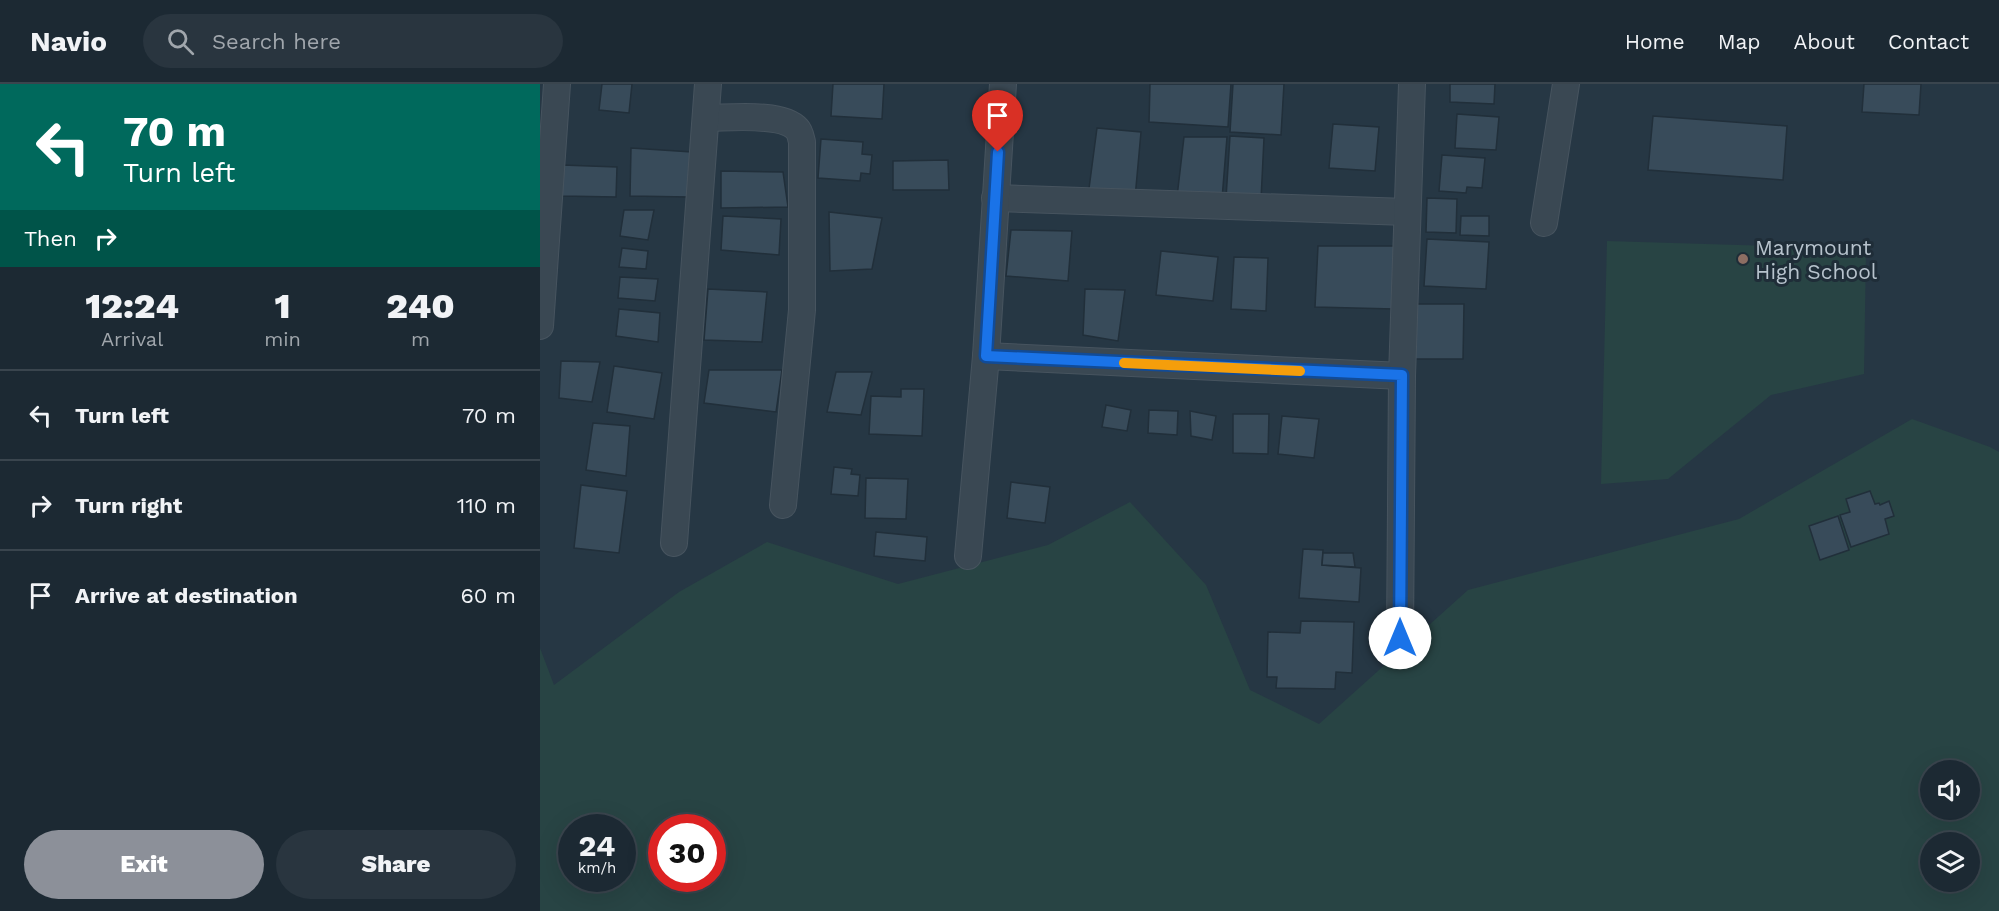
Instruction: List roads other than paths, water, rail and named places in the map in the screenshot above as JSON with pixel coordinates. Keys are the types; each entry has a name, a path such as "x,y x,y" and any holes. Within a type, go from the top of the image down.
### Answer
{"street":[{"path":"540,327 557,84"},
{"path":"674,543 708,84"},
{"path":"968,555 986,356 1003,84"},
{"path":"1400,638 1402,375 1412,84"},
{"path":"1544,224 1566,84"},
{"path":"707,118 777,119 798,130 802,142 802,310 783,505"},
{"path":"995,198 1407,212"},
{"path":"986,356 1402,375"}],"place":[{"name":"Marymount High School","path":"1743,259"}]}
